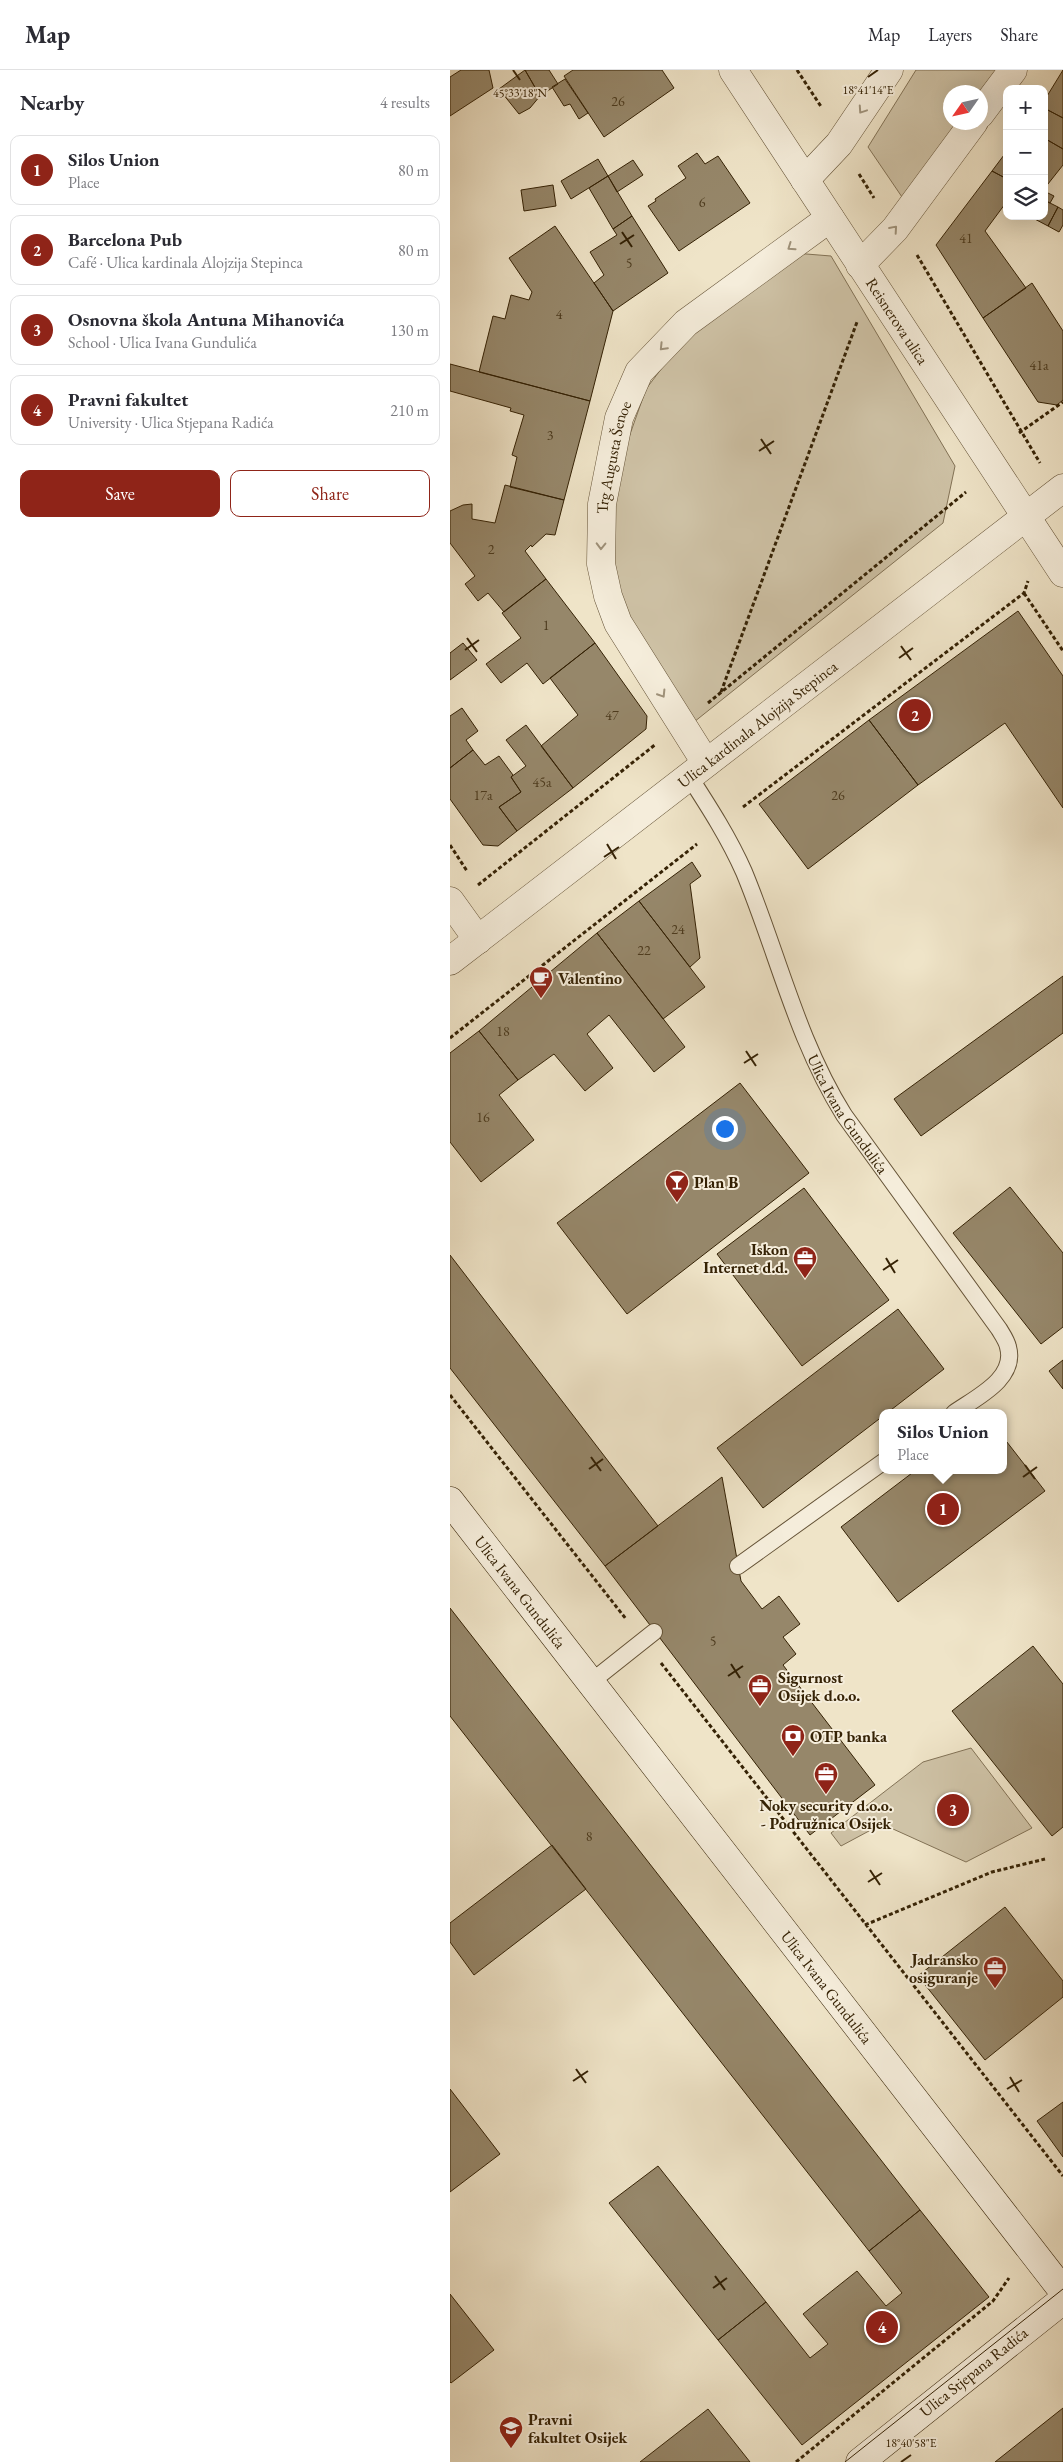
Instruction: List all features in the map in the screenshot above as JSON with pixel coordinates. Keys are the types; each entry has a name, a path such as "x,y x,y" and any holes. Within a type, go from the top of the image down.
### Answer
{"street":[{"name":"Reisnerova ulica","path":"733,70 1063,573"},
{"path":"805,180 839,144 889,70"},
{"path":"988,103 1013,70"},
{"path":"860,265 895,229 968,130"},
{"name":"Trg Augusta Šenoe","path":"698,770 618,624 608,596 601,564 602,504 619,418 639,372 686,323 830,218"},
{"name":"Ulica kardinala Alojzija Stepinca","path":"450,961 1061,490"},
{"path":"450,901 478,940"},
{"name":"Ulica Ivana Gundulića","path":"450,1502 1063,2291"},
{"name":"Ulica Stjepana Radića","path":"860,2462 1063,2300"}],"lane":[{"name":"Ulica Ivana Gundulića","path":"698,770 744,872 801,1032 826,1086 844,1115 999,1329 1008,1347 1008,1364 1002,1376 995,1384 960,1409"},
{"path":"738,1566 879,1465"},
{"path":"591,1682 649,1636"}],"path":[{"path":"797,70 824,112 839,144 895,229 916,252 1020,433 1061,490"},
{"path":"720,693 860,314"},
{"path":"1024,593 1063,651"},
{"path":"450,845 477,886"},
{"path":"450,1395 649,1636 865,1925 1063,2176"},
{"path":"865,1925 992,1872 1045,1859"},
{"path":"796,2462 993,2301 1010,2276 1037,2256"}],"shaded area":[{"path":"916,70 1000,70 986,85 943,85 943,130 955,130 902,197 868,147"},
{"path":"794,253 831,256 955,466 943,523 694,722 634,631 613,569 614,496 628,440 646,389 684,339"},
{"path":"971,1748 1032,1828 966,1862 882,1824 841,1846 831,1833 923,1762"}],"building":[{"path":"461,70 489,70 493,88 450,116 450,77"},
{"path":"525,70 540,96 530,108 519,114 499,89"},
{"path":"525,70 549,70 558,84 540,96"},
{"path":"573,70 662,70 674,88 604,137 564,76"},
{"path":"1063,70 1063,118 1048,110 1048,94"},
{"path":"565,79 588,113 579,119 570,104 564,106 552,87"},
{"path":"1048,110 1063,118 1063,149 1048,140"},
{"path":"1048,140 1063,149 1063,165 1048,184"},
{"path":"697,153 705,164 718,156 750,203 679,251 648,206 686,178 678,166"},
{"path":"1003,156 1003,177 992,171"},
{"path":"598,159 608,176 571,199 561,181"},
{"path":"633,160 643,175 617,192 608,176"},
{"path":"992,171 1003,177 1003,207 985,231 1026,288 983,318 936,245"},
{"path":"608,176 632,216 613,229 589,188"},
{"path":"553,185 556,206 524,211 521,190"},
{"path":"1048,193 1054,196 1050,203 1048,202"},
{"path":"1048,202 1058,207 1048,226 1037,220 1048,220"},
{"path":"1058,207 1063,210 1063,225 1059,232 1048,226"},
{"path":"632,216 668,273 613,311 594,283 604,275 590,252 617,235 613,229"},
{"path":"555,226 613,311 590,401 479,372 493,316 505,319 511,295 529,300 532,292 509,258"},
{"path":"1032,283 1063,331 1063,400 1057,405 1038,402 983,318"},
{"path":"450,364 590,401 564,500 510,487 517,457 512,455 524,415 510,411 511,408 450,391"},
{"path":"505,485 564,500 555,535 546,534 525,551 546,579 504,612 488,593 478,601 465,584 475,576 450,543 450,511 463,505 472,504 472,519 495,523"},
{"path":"546,579 595,643 543,684 527,663 501,683 486,664 521,638 502,613"},
{"path":"1018,611 1063,676 1063,808 1005,723 918,785 869,720"},
{"path":"463,643 477,660 450,680 450,653"},
{"path":"595,643 647,716 646,729 573,788 541,746 578,715 550,678"},
{"path":"462,708 478,731 466,740 473,750 450,768 450,716"},
{"path":"869,720 918,785 808,869 759,804"},
{"path":"526,725 573,788 517,831 499,807 521,792 511,777 526,766 506,740"},
{"path":"473,750 485,765 499,756 513,775 511,777 521,792 499,807 517,831 498,846 483,845 450,799 450,768"},
{"path":"692,862 701,876 690,884 700,958 690,967 639,901"},
{"path":"639,901 705,987 663,1019 597,933"},
{"path":"597,933 685,1047 654,1072 609,1015 587,1034 613,1068 585,1091 554,1054 518,1080 479,1031"},
{"path":"1063,976 1063,1033 921,1136 894,1099"},
{"path":"479,1031 518,1080 499,1095 534,1140 481,1182 450,1142 450,1053"},
{"name":"Plan B","path":"740,1083 809,1173 627,1314 557,1223"},
{"path":"1010,1187 1063,1253 1063,1327 1041,1344 953,1233"},
{"name":"Iskon Internet d.d.","path":"804,1188 889,1300 802,1366 717,1254"},
{"path":"450,1255 658,1526 605,1566 450,1368"},
{"path":"898,1309 944,1369 892,1409 879,1409 879,1419 763,1508 717,1448"},
{"path":"1063,1360 1063,1389 1049,1371"},
{"path":"1007,1442 1045,1491 898,1602 841,1527 911,1474 1007,1474"},
{"path":"722,1477 741,1581 762,1609 779,1596 800,1624 783,1637 796,1654 783,1665 875,1785 810,1835 605,1566"},
{"path":"450,1608 920,2210 869,2251 450,1716"},
{"path":"1033,1646 1063,1684 1063,1827 1052,1836 952,1711"},
{"path":"552,1845 586,1889 474,1975 450,1942 450,1923"},
{"name":"Jadransko osiguranje","path":"1005,1907 1063,1981 1063,1997 985,2060 918,1976"},
{"path":"450,2089 500,2154 450,2192"},
{"path":"1063,2102 1063,2157 1037,2121"},
{"path":"658,2166 766,2302 718,2340 609,2203"},
{"path":"920,2210 989,2297 802,2445 718,2340 766,2302 810,2358 828,2344 803,2314 857,2271 886,2306 902,2293 869,2251"},
{"path":"450,2294 494,2350 451,2383 450,2382"},
{"path":"1063,2408 1063,2462 995,2462"},
{"path":"708,2409 750,2462 640,2462"}],"tram line":[{"path":"845,2462 1063,2289"}],"place":[{"name":"Barcelona Pub","path":"915,715"},
{"name":"Valentino","path":"541,999"},
{"name":"Plan B","path":"677,1203"},
{"name":"Iskon Internet d.d.","path":"805,1279"},
{"name":"Silos Union","path":"943,1509"},
{"name":"Sigurnost Osijek d.o.o.","path":"760,1707"},
{"name":"OTP banka","path":"793,1757"},
{"name":"Noky security d.o.o. - Podružnica Osijek","path":"826,1795"},
{"name":"Osnovna škola Antuna Mihanovića","path":"953,1810"},
{"name":"Jadransko osiguranje","path":"995,1989"},
{"name":"Pravni fakultet","path":"882,2327"},
{"name":"Pravni fakultet Osijek","path":"511,2449"}]}
